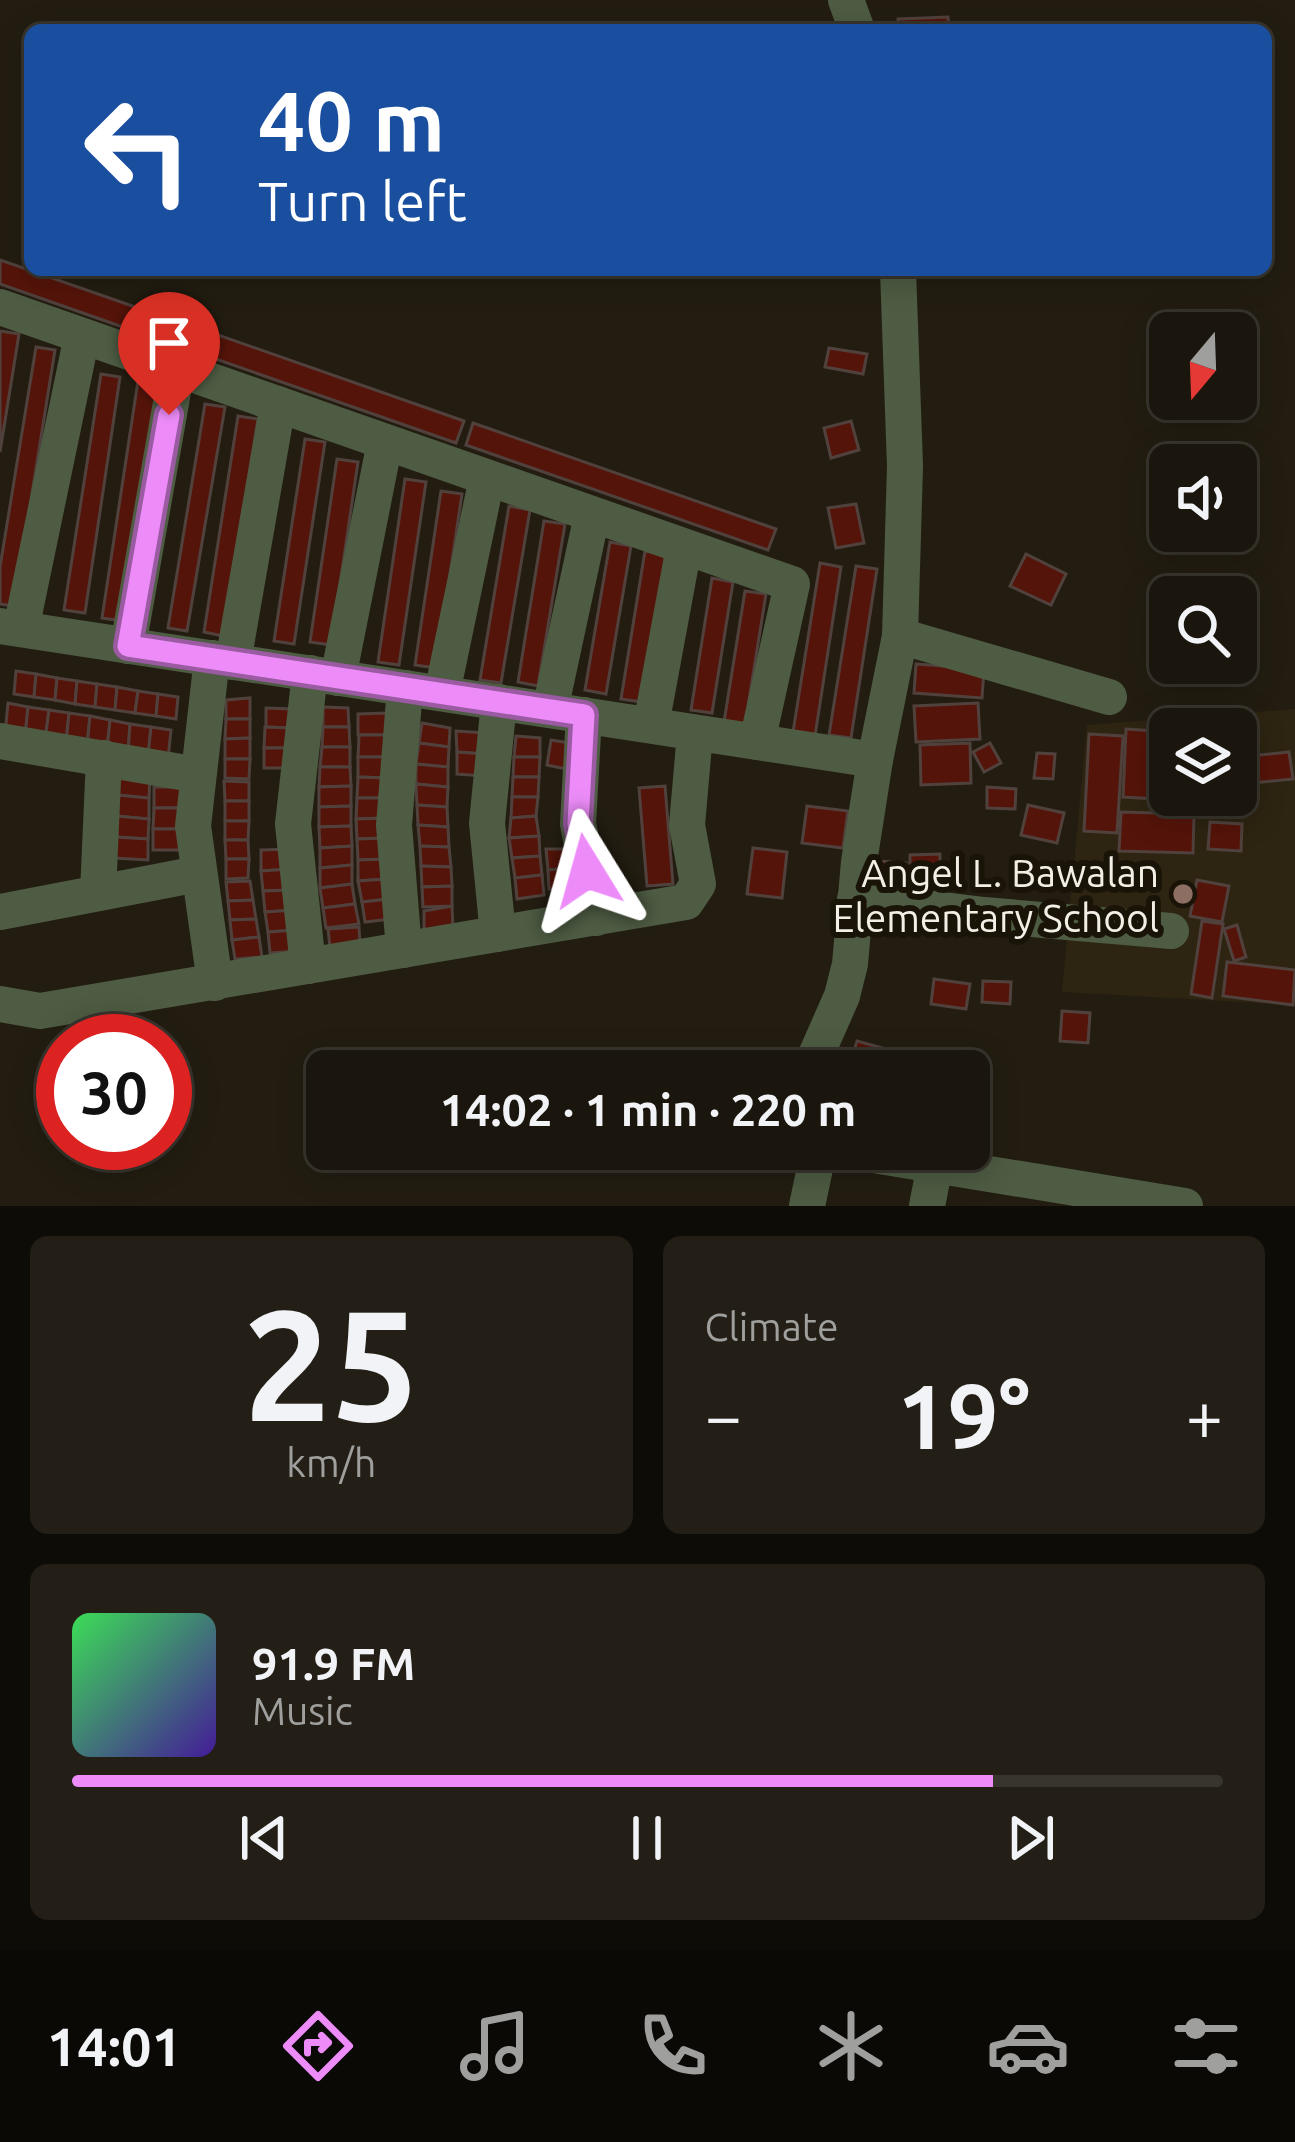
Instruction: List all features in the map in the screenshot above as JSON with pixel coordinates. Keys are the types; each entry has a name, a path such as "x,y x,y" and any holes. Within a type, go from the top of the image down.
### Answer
{"street":[{"path":"818,1050 842,996 850,964 875,760 900,636 905,466 898,276"},
{"path":"0,308 792,584 758,742"},
{"path":"82,336 11,627 875,760"},
{"path":"128,646 177,369"},
{"path":"215,983 193,826 198,776 278,404"},
{"path":"308,966 293,824 324,676 385,442"},
{"path":"442,693 487,478"},
{"path":"592,514 567,713 578,824 596,918"},
{"path":"651,725 684,547"},
{"path":"900,636 1109,697"},
{"path":"404,950 394,825 405,688"},
{"path":"498,934 488,823 499,702"},
{"path":"0,1004 40,1011 686,902 698,884 687,825 695,733"},
{"path":"0,741 198,776"},
{"path":"98,893 104,758"},
{"path":"0,912 198,874"},
{"path":"855,899 1171,931"},
{"path":"807,1206 815,1170"},
{"path":"927,1206 934,1170"},
{"path":"952,1170 1035,1194 1186,1206"}],"shaded area":[{"name":"Angel L. Bawalan Elementary School","path":"1295,709 1295,1005 1062,992 1087,725 1149,720 1149,816 1257,816 1257,712"}],"building":[{"path":"948,17 949,24 898,24 898,19"},
{"path":"0,260 24,268 24,276 46,276 144,310 137,332 0,284"},
{"path":"161,315 464,421 456,443 153,337"},
{"path":"0,331 19,334 0,452"},
{"path":"36,347 55,350 14,606 0,604 0,567"},
{"path":"829,348 867,354 863,374 825,367"},
{"path":"101,374 120,377 85,613 64,610"},
{"path":"138,381 158,385 122,621 102,618"},
{"path":"205,404 225,407 187,631 168,628"},
{"path":"238,416 258,419 223,636 204,632"},
{"path":"851,421 859,450 831,458 824,428"},
{"path":"473,423 776,529 768,550 466,445"},
{"path":"305,439 325,442 294,644 274,641"},
{"path":"337,459 358,462 331,645 310,642"},
{"path":"405,479 426,482 399,665 378,662"},
{"path":"441,491 462,494 436,668 415,665"},
{"path":"856,504 864,543 836,548 828,508"},
{"path":"509,506 530,510 501,683 480,680"},
{"path":"544,521 565,524 538,686 518,682"},
{"path":"610,542 631,546 606,694 585,690"},
{"path":"645,551 666,554 642,702 621,699"},
{"path":"1026,554 1066,574 1051,605 1010,586"},
{"path":"820,563 841,567 815,736 793,732"},
{"path":"856,566 877,569 851,738 829,735"},
{"path":"712,578 733,582 712,713 691,710"},
{"path":"745,591 766,594 745,725 724,722"},
{"path":"916,664 984,669 982,698 914,693"},
{"path":"16,671 36,674 34,697 14,694"},
{"path":"36,674 57,678 55,700 34,697"},
{"path":"57,678 77,681 75,704 55,700"},
{"path":"77,681 97,684 95,707 75,704"},
{"path":"97,684 117,687 115,710 95,707"},
{"path":"117,687 138,691 135,713 115,710"},
{"path":"138,691 158,694 156,716 135,713"},
{"path":"158,694 178,697 176,719 156,716"},
{"path":"250,698 250,719 226,719 226,700"},
{"path":"8,703 28,707 25,737 5,734"},
{"path":"978,703 980,739 916,742 914,706"},
{"path":"28,707 49,710 45,740 25,737"},
{"path":"323,707 348,708 349,727 323,727"},
{"path":"266,708 292,709 291,728 266,727"},
{"path":"49,710 69,713 66,743 45,740"},
{"path":"69,713 90,716 87,746 66,743"},
{"path":"387,713 388,735 358,735 358,714"},
{"path":"90,716 110,720 107,750 87,746"},
{"path":"226,719 250,719 250,738 225,739"},
{"path":"110,720 130,724 128,753 107,750"},
{"path":"422,723 450,728 449,747 419,743"},
{"path":"130,724 151,727 148,756 128,753"},
{"path":"151,727 171,730 168,759 148,756"},
{"path":"265,727 293,728 292,748 264,748"},
{"path":"323,727 349,727 350,747 322,747"},
{"path":"1126,729 1149,731 1149,799 1123,797"},
{"path":"456,731 485,733 484,754 457,752"},
{"path":"1089,734 1123,736 1117,833 1084,831"},
{"path":"359,735 388,735 388,757 358,757"},
{"path":"516,736 540,738 540,757 514,757"},
{"path":"250,738 250,759 225,759 225,739"},
{"path":"551,740 576,744 571,770 547,765"},
{"path":"419,743 449,747 448,767 416,764"},
{"path":"970,743 971,783 921,785 920,745"},
{"path":"990,743 1001,763 984,772 973,752"},
{"path":"322,747 350,747 350,767 320,767"},
{"path":"264,748 292,748 292,768 264,768"},
{"path":"457,752 484,754 484,776 457,774"},
{"path":"1289,752 1293,779 1257,783 1257,755"},
{"path":"1037,753 1055,754 1053,779 1034,778"},
{"path":"358,757 388,757 387,778 358,777"},
{"path":"514,757 540,757 539,777 513,777"},
{"path":"225,759 250,759 249,779 225,778"},
{"path":"416,764 448,767 448,787 416,784"},
{"path":"320,767 350,767 351,786 319,787"},
{"path":"117,775 150,777 149,798 117,795"},
{"path":"358,777 387,778 387,798 357,798"},
{"path":"513,777 539,777 538,797 512,797"},
{"path":"224,781 249,782 249,801 225,801"},
{"path":"416,784 448,787 447,807 417,805"},
{"path":"351,786 351,806 319,807 319,787"},
{"path":"665,786 673,884 647,886 639,788"},
{"path":"154,787 184,787 183,808 154,808"},
{"path":"987,787 1016,789 1015,809 987,808"},
{"path":"117,795 149,798 149,819 116,816"},
{"path":"512,797 538,797 536,816 511,818"},
{"path":"357,798 387,798 386,818 356,819"},
{"path":"225,801 249,801 249,821 225,821"},
{"path":"417,805 447,807 448,827 418,825"},
{"path":"1028,805 1064,813 1057,843 1021,835"},
{"path":"351,806 351,826 319,827 319,807"},
{"path":"807,806 848,811 843,848 802,843"},
{"path":"154,808 183,808 183,829 153,829"},
{"path":"1121,812 1194,816 1193,853 1119,851"},
{"path":"116,816 149,819 148,839 115,837"},
{"path":"536,816 539,836 509,838 511,818"},
{"path":"386,818 386,838 357,839 356,819"},
{"path":"225,821 249,821 248,840 225,840"},
{"path":"1210,822 1242,824 1241,851 1208,849"},
{"path":"418,825 448,827 449,847 420,846"},
{"path":"351,826 352,846 320,848 319,827"},
{"path":"153,829 183,829 183,850 153,850"},
{"path":"539,836 540,856 512,858 509,838"},
{"path":"115,837 148,839 148,860 114,858"},
{"path":"386,838 386,859 358,860 357,839"},
{"path":"225,840 248,840 249,859 226,859"},
{"path":"352,846 352,865 320,868 320,848"},
{"path":"420,846 449,847 451,867 421,866"},
{"path":"753,848 787,852 782,898 747,894"},
{"path":"291,849 291,869 261,871 261,850"},
{"path":"546,849 575,849 577,867 548,870"},
{"path":"940,854 940,895 910,895 910,855"},
{"path":"540,856 542,875 515,878 512,858"},
{"path":"226,859 249,859 248,878 226,879"},
{"path":"386,859 386,879 358,881 358,860"},
{"path":"877,861 906,863 904,892 875,890"},
{"path":"352,865 352,884 320,888 320,868"},
{"path":"421,866 451,867 452,886 422,887"},
{"path":"577,867 579,886 549,889 548,870"},
{"path":"291,869 292,890 263,891 261,871"},
{"path":"542,875 544,895 517,899 515,878"},
{"path":"386,879 389,899 362,902 358,881"},
{"path":"1197,880 1229,886 1222,922 1190,916"},
{"path":"250,881 253,900 228,901 226,882"},
{"path":"352,884 355,904 323,908 320,888"},
{"path":"452,886 452,906 423,907 422,887"},
{"path":"292,890 295,910 265,912 263,891"},
{"path":"389,899 391,919 365,922 362,902"},
{"path":"253,900 256,919 230,920 228,901"},
{"path":"355,904 359,924 326,928 323,908"},
{"path":"452,906 453,928 424,932 424,911"},
{"path":"295,910 296,930 268,932 265,912"},
{"path":"256,919 259,937 232,940 230,920"},
{"path":"1202,921 1223,924 1212,998 1191,994"},
{"path":"1237,925 1246,957 1234,961 1224,929"},
{"path":"359,927 360,945 330,947 328,929"},
{"path":"296,930 298,951 270,953 268,932"},
{"path":"259,937 262,957 235,959 232,940"},
{"path":"1227,962 1295,970 1293,1005 1223,996"},
{"path":"934,979 970,984 966,1009 931,1004"},
{"path":"983,981 1011,982 1010,1004 982,1002"},
{"path":"1062,1011 1090,1013 1088,1043 1060,1041"},
{"path":"857,1041 886,1049 886,1050 854,1050"}],"place":[{"name":"Angel L. Bawalan Elementary School","path":"1183,894"}],"route":[{"path":"169,415 128,646 584,715 578,824 587,871"}]}
